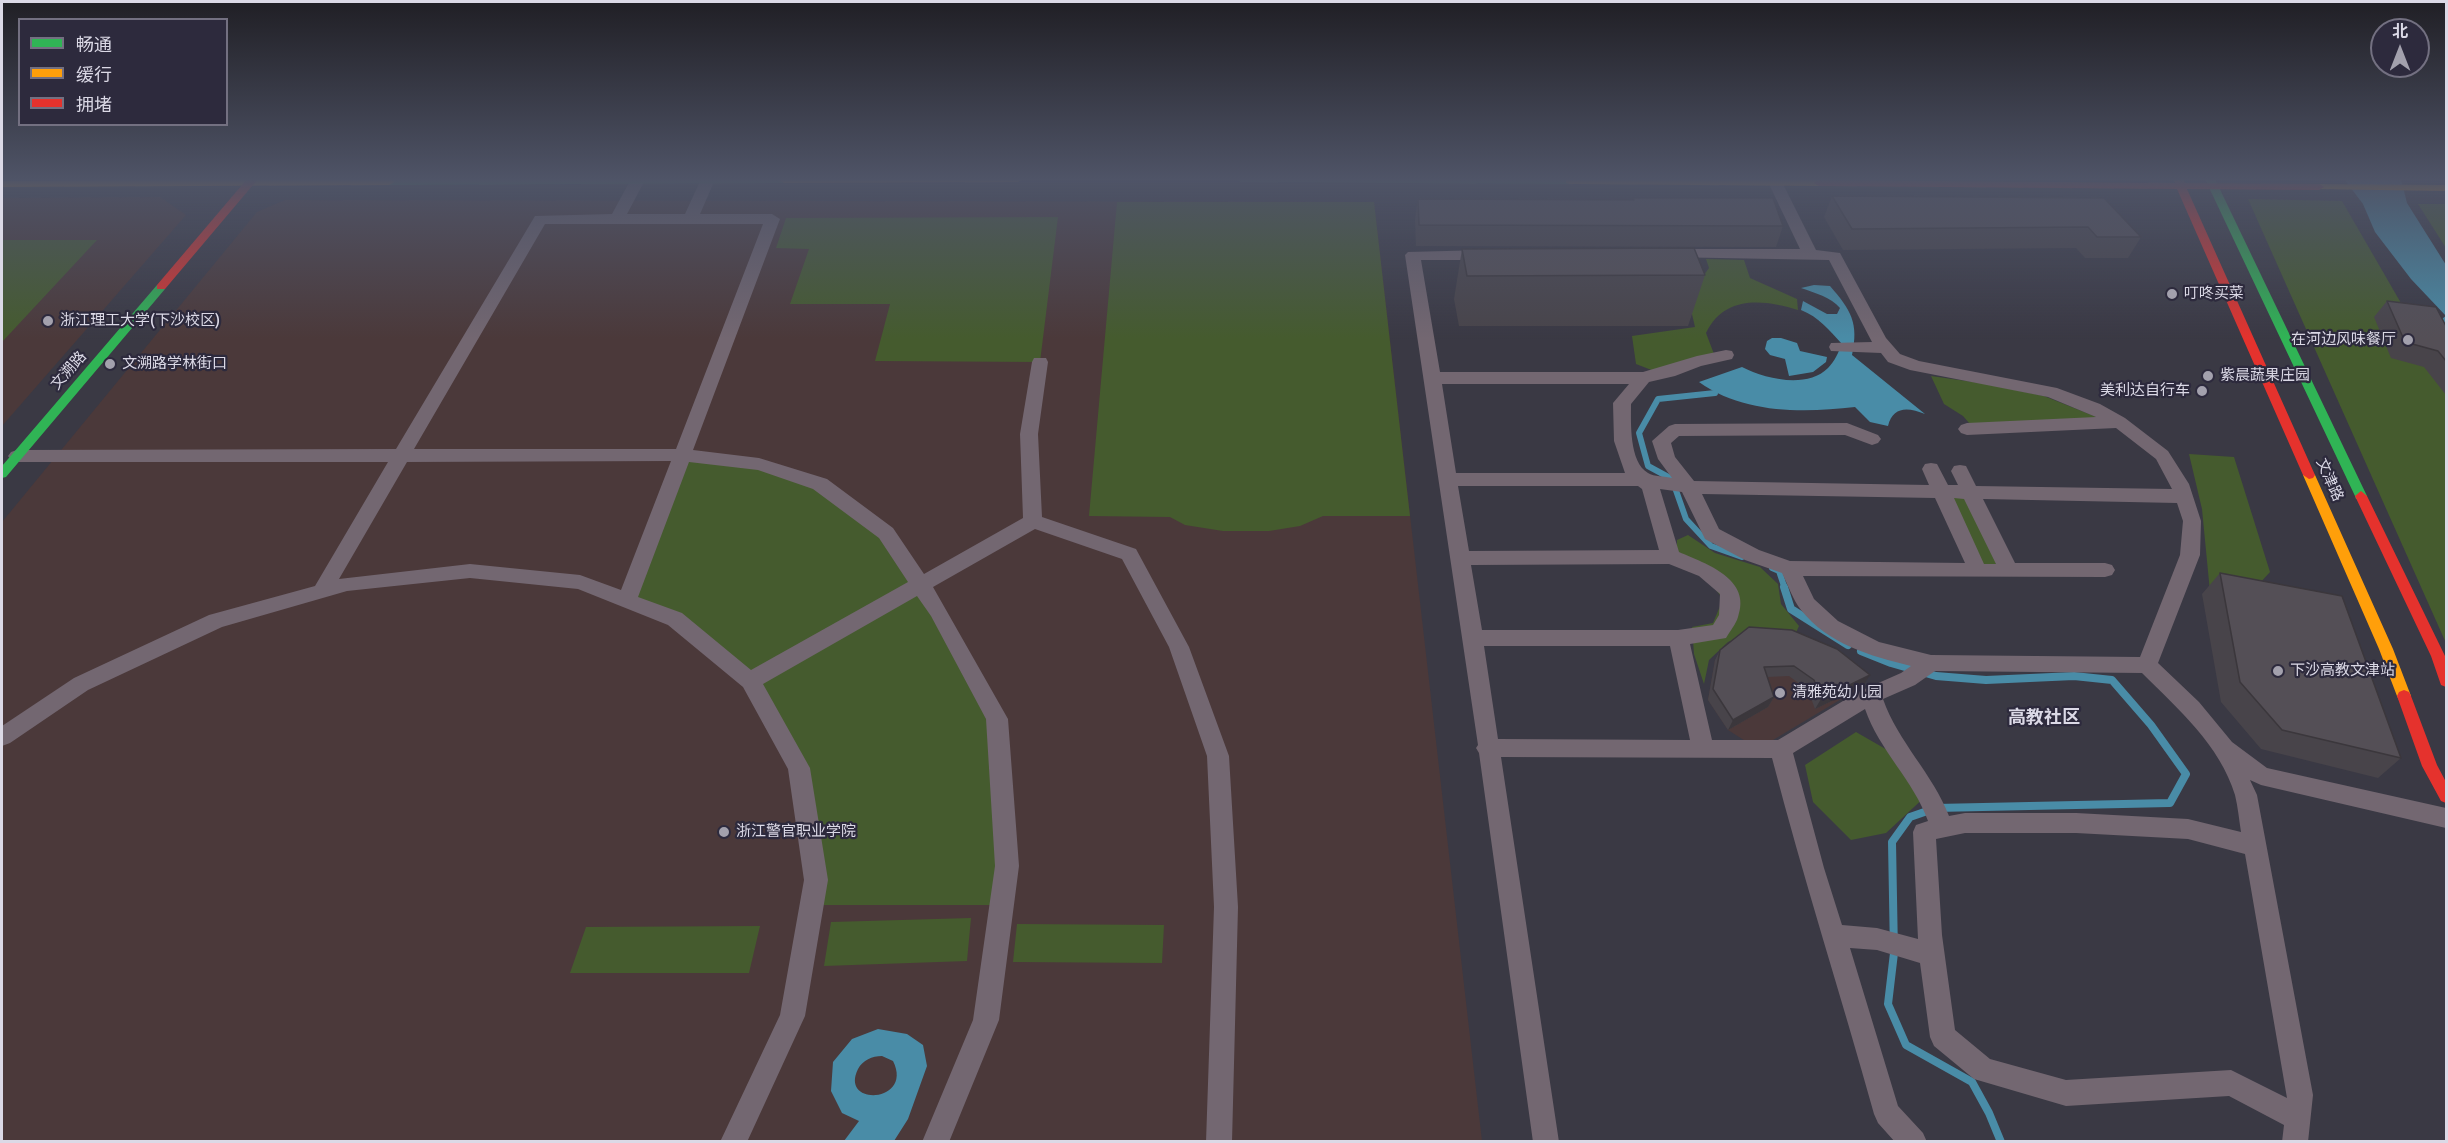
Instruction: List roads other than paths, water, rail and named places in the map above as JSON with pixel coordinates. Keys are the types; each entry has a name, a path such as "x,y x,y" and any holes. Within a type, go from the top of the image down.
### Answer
{"main road":[{"name":"文溯路","path":"2,474 208,232"},
{"name":"文津路","path":"2201,232 2386,649 2430,766 2446,796"},
{"name":"文津路","path":"2236,232 2438,656 2446,681"}],"street":[{"path":"321,591 532,232"},
{"path":"627,600 767,232"},
{"path":"1799,232 1810,254"},
{"path":"1658,255 1810,254 1835,256 1879,340 1894,358 1916,366 2050,392 2094,408 2119,422 2162,455 2180,484 2192,521 2190,555 2147,665"},
{"path":"1506,255 1413,255 1473,638 1487,748 1546,1142"},
{"path":"1837,347 1885,348"},
{"path":"1432,378 1643,378 1670,372 1696,361 1726,355"},
{"path":"1033,521 1029,434 1040,362"},
{"path":"1643,378 1623,403 1623,441 1631,468 1650,486 1671,557"},
{"path":"1967,429 2119,422"},
{"path":"1872,439 1847,429 1675,430 1661,441 1666,459 1689,487 1712,534 1752,555 1789,568 1978,571 2105,570"},
{"path":"17,456 682,455 759,464 820,484 886,533 938,611 997,719 1007,866 986,1020 935,1142"},
{"path":"1930,469 1978,571"},
{"path":"1960,471 2009,571"},
{"path":"1447,480 1640,479 1689,487 2184,496"},
{"path":"750,681 1033,521 1129,554 1179,647 1218,756 1226,907 1219,1142"},
{"path":"1459,558 1671,557 1706,571 1730,591 1729,616 1719,632 1678,638 1473,638"},
{"path":"1789,568 1807,604 1831,627 1874,649 1931,663 2147,665 2191,708 2223,746 2261,776 2446,818"},
{"path":"2,737 81,684 216,621 347,584 470,571 580,582 675,619 750,681 799,768 816,880 792,1016 733,1142"},
{"path":"1678,638 1703,749"},
{"path":"1487,748 1780,749 1871,695 1908,679 1931,663"},
{"path":"1871,695 1880,721 1931,800 1941,826"},
{"path":"2223,746 2246,795 2300,1095 2296,1130 2231,1083 2066,1093 1983,1070 1943,1037 1922,952 1925,890 1924,832 1941,826 1965,824 2076,824 2188,829 2255,846"},
{"path":"1780,749 1812,868 1887,1114 1914,1142"},
{"path":"1834,935 1880,940 1922,952"}],"water":[{"path":"2375,232 2425,232 2446,265 2446,316 2411,279"},
{"path":"1814,285 1830,286 1848,310 1854,325 1852,355 1925,414 1913,410 1902,410 1890,419 1888,426 1870,422 1855,407 1795,410 1754,406 1716,393 1699,382 1742,367 1762,375 1786,380 1809,378 1828,368 1842,344 1818,320 1801,310 1803,301 1827,314 1837,314 1840,308 1827,298 1801,288"},
{"path":"2446,316 2446,334 2436,323"},
{"path":"1772,338 1797,343 1800,351 1827,357 1826,362 1813,372 1789,376 1785,359 1770,355 1765,349 1767,341"},
{"path":"878,1029 907,1034 923,1045 927,1066 908,1119 894,1141 844,1141 859,1121 842,1113 831,1091 833,1062 852,1039","holes":["882,1056 893,1061 897,1075 894,1085 886,1092 876,1095 858,1090 855,1081 858,1069 865,1061"]}],"waterway":[{"path":"1715,393 1658,399 1639,433 1648,466 1672,479 1686,519 1711,546 1742,557"},
{"path":"1772,568 1779,571 1785,589"},
{"path":"1784,587 1791,609 1848,645"},
{"path":"1861,651 1891,663 1936,676 1986,680 2074,676 2112,680 2151,725 2186,774 2170,803 1936,808 1910,817 1892,842 1894,953 1888,1004 1906,1045 1972,1082 1989,1113 2001,1142"}],"place":[{"name":"叮咚买菜","path":"2172,294"},
{"name":"浙江理工大学(下沙校区)","path":"48,321"},
{"name":"在河边风味餐厅","path":"2408,340"},
{"name":"文溯路学林街口","path":"110,364"},
{"name":"紫晨蔬果庄园","path":"2208,376"},
{"name":"美利达自行车","path":"2202,391"},
{"name":"下沙高教文津站","path":"2278,671"},
{"name":"清雅苑幼儿园","path":"1780,693"},
{"name":"浙江警官职业学院","path":"724,832"}],"district":[{"name":"高教社区","path":"2044,718"}]}
